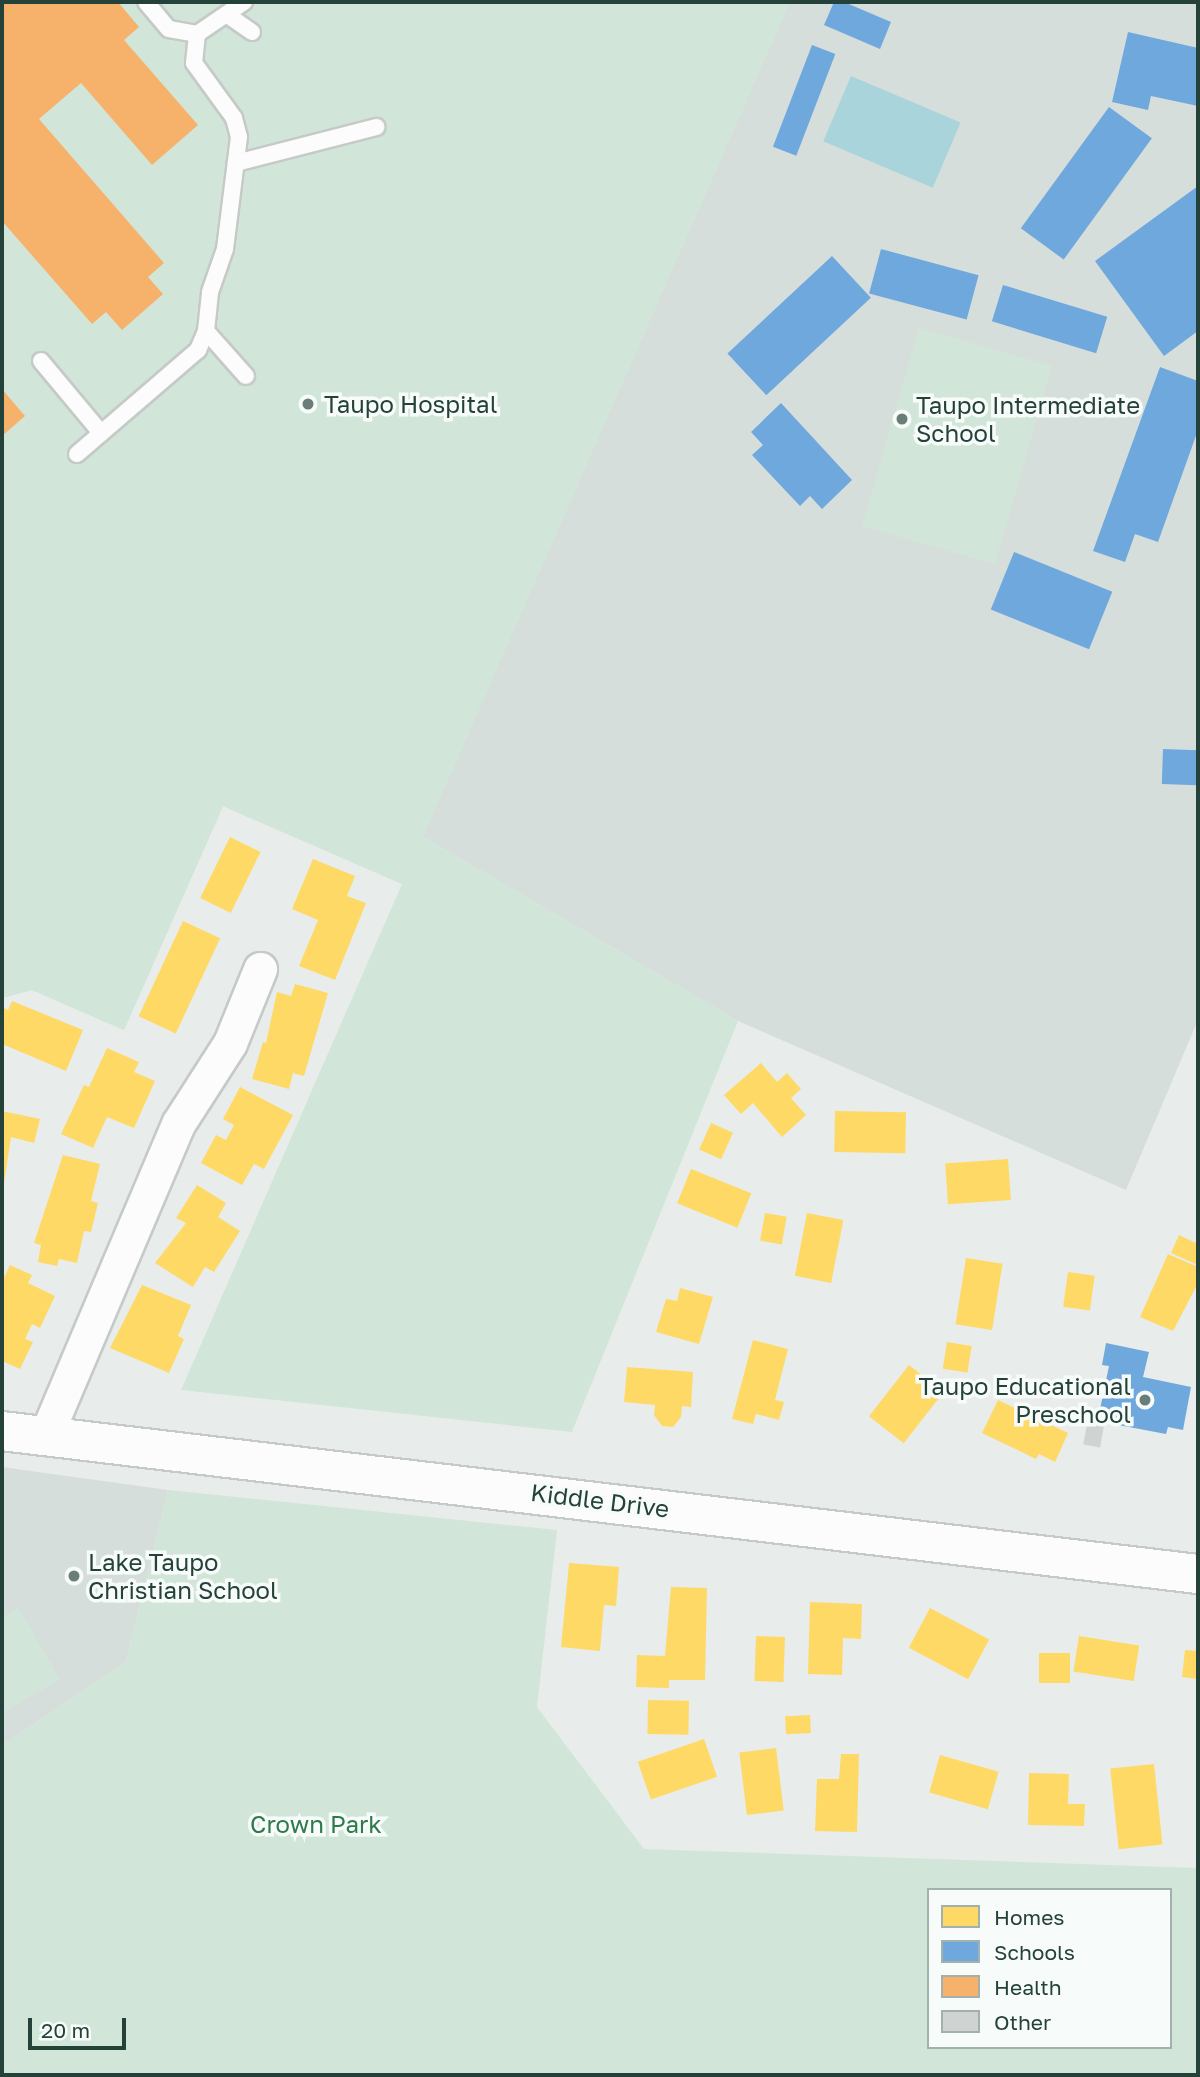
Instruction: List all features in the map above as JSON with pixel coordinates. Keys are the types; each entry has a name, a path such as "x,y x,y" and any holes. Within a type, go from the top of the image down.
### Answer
{"street":[{"path":"46,1435 178,1124 230,1043 260,969"},
{"name":"Kiddle Drive","path":"2,1431 1198,1574"}],"lane":[{"path":"146,2 169,29 197,34 229,16 244,2"},
{"path":"229,16 252,32"},
{"path":"77,454 198,350 206,331 210,292 225,249 239,136 234,118 194,63 197,34"},
{"path":"236,163 376,127"},
{"path":"206,331 246,376"},
{"path":"41,361 102,433"}],"shaded area":[{"path":"2,2 1198,2 1198,1020 1126,1190 738,1021 423,837 402,884 223,806 124,1030 32,990 2,998"},
{"name":"Lake Taupo Christian School","path":"2,1467 168,1490 126,1662 2,1746"}],"green space":[{"name":"Taupo Hospital","path":"2,2 790,2 423,837 738,1021 572,1432 181,1390 402,884 223,806 124,1030 32,990 2,998"},
{"path":"919,328 1052,366 995,564 862,526"},
{"name":"Crown Park","path":"168,1490 557,1530 537,1707 644,1849 1198,1868 1198,2075 2,2075 2,1746 126,1662"},
{"path":"18,1608 60,1679 2,1713 2,1617"}],"water":[{"path":"851,76 961,122 933,188 823,141"}],"building: Homes":[{"path":"230,837 261,852 231,913 200,898"},
{"path":"313,859 355,876 347,896 366,903 335,980 299,966 318,920 292,909"},
{"path":"183,921 220,938 176,1033 139,1016"},
{"path":"295,984 328,993 304,1076 293,1073 289,1089 252,1079 263,1042 266,1043 277,992 291,996"},
{"path":"12,1001 83,1030 66,1071 2,1044 2,1007 8,1010"},
{"path":"107,1048 139,1062 134,1072 155,1081 134,1128 107,1117 93,1148 61,1134 84,1085 89,1087"},
{"path":"761,1063 777,1082 787,1073 801,1089 791,1098 806,1115 782,1137 753,1103 741,1114 724,1095"},
{"path":"240,1087 293,1115 264,1169 254,1164 242,1185 201,1163 216,1135 226,1140 234,1125 223,1119"},
{"path":"2,1111 40,1119 34,1143 11,1137 3,1190"},
{"path":"835,1111 906,1112 905,1153 834,1152"},
{"path":"711,1123 733,1133 721,1159 699,1149"},
{"path":"63,1155 100,1164 91,1201 98,1203 91,1232 84,1231 77,1263 59,1259 57,1266 38,1262 41,1245 34,1243"},
{"path":"1008,1159 1011,1200 948,1204 945,1163"},
{"path":"691,1169 751,1193 737,1228 677,1203"},
{"path":"197,1185 226,1203 218,1217 240,1231 214,1272 205,1267 193,1287 155,1263 186,1223 176,1218"},
{"path":"765,1213 787,1217 782,1244 760,1241"},
{"path":"807,1213 843,1220 831,1283 795,1276"},
{"path":"1179,1235 1198,1244 1198,1265 1171,1253"},
{"path":"1168,1254 1198,1267 1198,1283 1173,1331 1140,1317"},
{"path":"966,1258 1003,1264 992,1330 956,1324"},
{"path":"10,1265 32,1275 28,1283 55,1296 40,1328 32,1324 25,1339 33,1342 20,1369 2,1361 2,1282"},
{"path":"1068,1272 1095,1276 1090,1310 1063,1307"},
{"path":"142,1285 191,1305 178,1336 184,1339 169,1373 110,1348"},
{"path":"680,1288 713,1297 699,1344 656,1332 666,1299 677,1301"},
{"path":"753,1340 788,1349 775,1400 784,1402 779,1420 756,1414 753,1424 732,1419"},
{"path":"947,1342 972,1346 967,1373 943,1369"},
{"path":"909,1365 944,1392 904,1443 869,1416"},
{"path":"627,1367 693,1372 691,1407 682,1406 681,1417 673,1427 662,1426 654,1415 655,1405 624,1402"},
{"path":"998,1400 1068,1433 1055,1462 1039,1454 1036,1459 982,1433"},
{"path":"569,1563 619,1567 616,1606 604,1605 600,1651 561,1647"},
{"path":"671,1587 707,1588 705,1680 669,1680 669,1688 636,1687 637,1655 665,1656"},
{"path":"810,1602 862,1604 861,1639 843,1638 842,1675 808,1674"},
{"path":"930,1608 989,1639 968,1679 909,1648"},
{"path":"756,1636 785,1637 783,1682 754,1681"},
{"path":"1079,1636 1139,1646 1134,1681 1073,1672"},
{"path":"1185,1650 1198,1651 1198,1679 1182,1677"},
{"path":"1039,1653 1070,1653 1070,1683 1039,1683"},
{"path":"648,1700 689,1701 688,1735 647,1734"},
{"path":"810,1715 811,1733 786,1734 785,1716"},
{"path":"704,1739 717,1777 651,1800 638,1762"},
{"path":"776,1748 784,1811 747,1815 739,1753"},
{"path":"841,1754 859,1754 857,1832 815,1831 817,1779 839,1779"},
{"path":"940,1755 999,1772 988,1809 929,1792"},
{"path":"1154,1764 1162,1845 1119,1849 1110,1769"},
{"path":"1029,1773 1069,1774 1068,1804 1085,1804 1084,1826 1028,1825"}],"building: Schools":[{"path":"834,2 844,2 891,22 880,49 824,25"},
{"path":"1128,32 1198,48 1198,106 1151,96 1148,110 1112,102"},
{"path":"812,45 835,54 796,156 773,147"},
{"path":"1109,107 1152,138 1064,260 1021,228"},
{"path":"1198,186 1198,331 1164,356 1095,261"},
{"path":"881,249 979,275 967,320 869,293"},
{"path":"832,256 871,298 766,395 727,354"},
{"path":"1003,285 1107,317 1096,353 992,321"},
{"path":"1160,367 1198,381 1198,430 1158,542 1135,534 1125,562 1093,551"},
{"path":"781,403 852,480 822,509 810,496 800,506 752,455 763,445 751,432"},
{"path":"1014,552 1112,592 1089,649 991,609"},
{"path":"1163,749 1198,750 1197,785 1162,784"},
{"name":"Taupo Educational Preschool","path":"1106,1343 1149,1352 1143,1377 1191,1387 1183,1430 1168,1427 1166,1434 1113,1424 1114,1417 1099,1414 1109,1366 1102,1365"}],"building: Health":[{"path":"2,2 118,2 139,27 124,40 198,125 152,165 81,83 39,119 164,263 148,277 163,294 122,330 106,312 92,324 2,221"},
{"path":"2,389 25,416 2,436"}],"building: Other":[{"path":"1088,1418 1105,1421 1100,1448 1083,1445"}],"place":[{"name":"Taupo Hospital","path":"308,404"},
{"name":"Taupo Intermediate School","path":"902,419"},
{"name":"Taupo Educational Preschool","path":"1145,1400"},
{"name":"Lake Taupo Christian School","path":"74,1576"}]}
